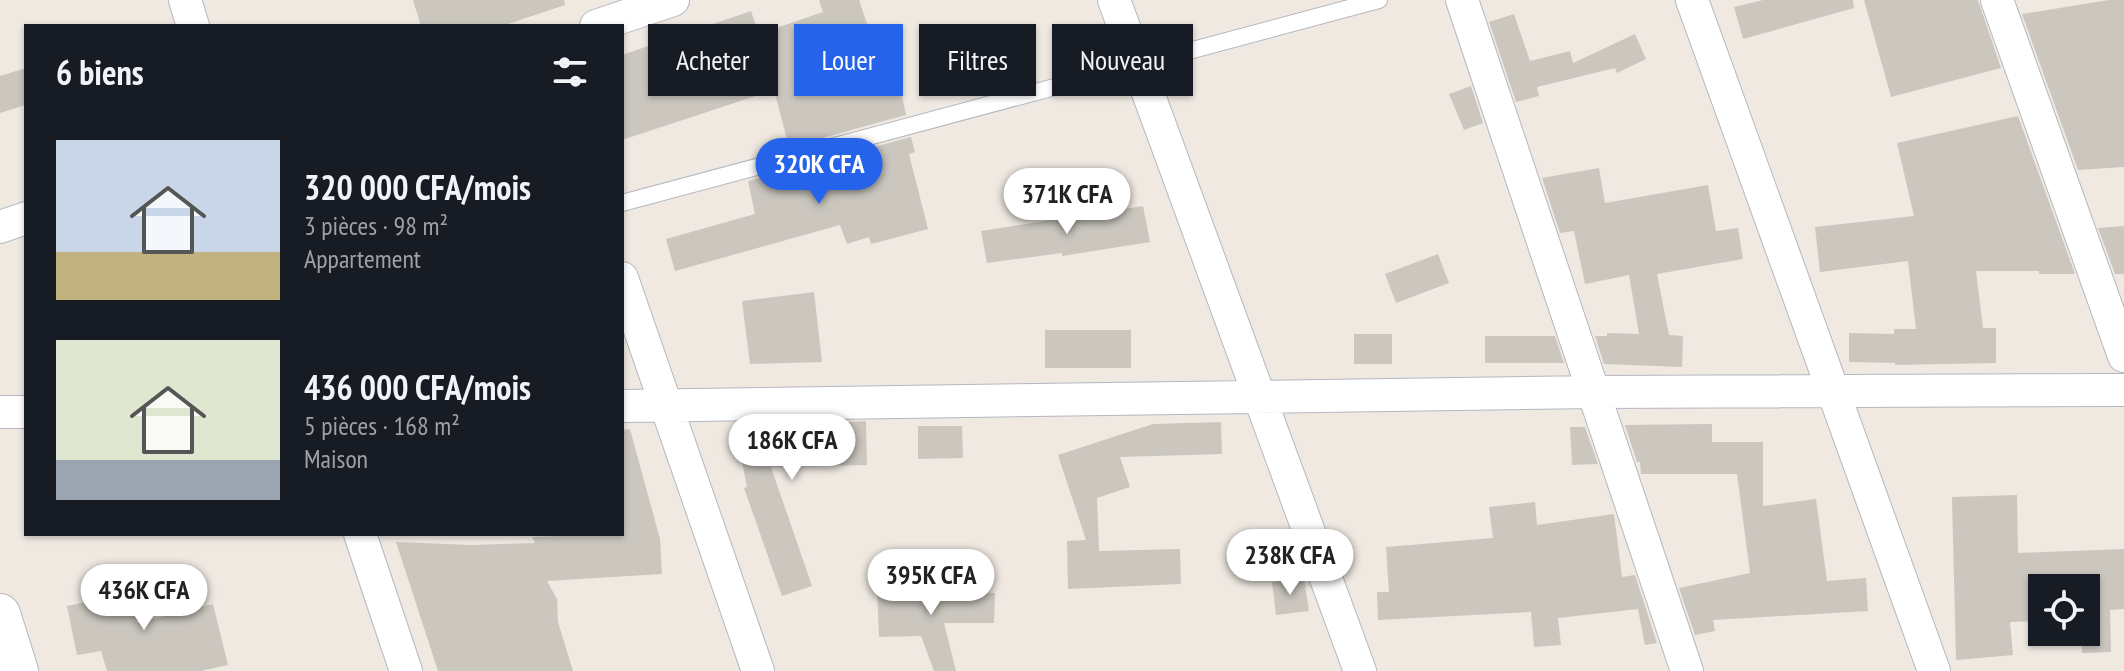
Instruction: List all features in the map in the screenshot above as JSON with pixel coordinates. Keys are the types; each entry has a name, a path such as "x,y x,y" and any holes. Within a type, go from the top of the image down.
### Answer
{"street":[{"path":"185,0 192,24"},
{"path":"601,16 673,0"},
{"path":"1114,0 1123,24"},
{"path":"1462,0 1687,671"},
{"path":"1692,0 1934,671"},
{"path":"1997,0 2124,356"},
{"path":"1149,96 1360,671"},
{"path":"0,227 24,219"},
{"path":"624,284 758,671"},
{"path":"624,406 1593,392 2124,390"},
{"path":"0,412 24,412"},
{"path":"361,536 406,671"}],"lane":[{"path":"1193,50 1379,0"},
{"path":"624,202 1052,88"}],"building":[{"path":"413,0 564,0 565,5 508,24 420,24"},
{"path":"819,0 859,0 867,24 794,24 794,96 902,96 906,115 789,147 776,96 778,96 778,27 823,12"},
{"path":"1763,0 1853,0 1854,8 1743,39 1734,7"},
{"path":"1864,0 1978,0 2001,68 1891,97"},
{"path":"2124,0 2124,167 2078,170 2022,14"},
{"path":"751,11 756,24 713,24"},
{"path":"1514,14 1530,61 1570,51 1573,63 1635,34 1646,59 1617,73 1615,68 1537,87 1539,96 1516,102 1489,22"},
{"path":"648,46 648,96 756,96 624,139 624,54"},
{"path":"24,69 24,106 0,113 0,76"},
{"path":"1471,86 1483,123 1464,130 1449,94"},
{"path":"2018,116 2075,274 1976,271 1983,328 1996,328 1996,363 1895,365 1849,362 1849,333 1894,334 1894,329 1916,329 1908,261 1820,272 1815,227 1914,216 1897,143"},
{"path":"911,137 915,152 909,154 928,229 871,244 869,237 847,244 840,225 675,271 666,239 755,214 748,181"},
{"path":"1599,168 1605,203 1708,185 1716,231 1738,228 1743,259 1657,274 1669,335 1683,336 1682,367 1604,364 1595,336 1607,336 1607,333 1639,334 1629,275 1585,284 1574,231 1560,233 1542,178"},
{"path":"1143,206 1150,242 1062,256 1062,253 987,263 981,231"},
{"path":"2124,226 2124,274 2115,274 2098,228"},
{"path":"1438,254 1449,283 1396,303 1385,274"},
{"path":"814,292 822,362 750,364 742,301"},
{"path":"1045,330 1131,330 1131,368 1045,368"},
{"path":"1354,334 1392,334 1392,364 1354,364"},
{"path":"1485,336 1555,336 1564,363 1485,363"},
{"path":"866,421 867,465 771,467 812,586 782,596 744,488 747,487 735,427"},
{"path":"1221,422 1222,454 1120,457 1130,487 1097,498 1099,551 1180,549 1181,584 1068,589 1067,541 1086,540 1058,455 1153,424"},
{"path":"1712,424 1712,442 1763,442 1763,506 1816,499 1827,581 1866,578 1868,611 1713,620 1715,631 1695,635 1679,588 1750,573 1737,474 1641,474 1640,462 1637,462 1625,425"},
{"path":"918,426 962,426 963,458 918,459"},
{"path":"1570,427 1585,427 1598,464 1572,465"},
{"path":"630,429 660,539 662,574 547,581 557,599 558,622 573,671 438,671 396,542 471,545 535,543 532,537 624,536 624,430"},
{"path":"2017,495 2018,553 2124,549 2124,609 2110,610 2111,652 2082,653 2082,646 2100,646 2100,574 2028,574 2028,621 2010,622 2013,655 1956,660 1952,497"},
{"path":"1535,502 1537,525 1614,514 1622,577 1635,575 1657,643 1645,645 1638,609 1558,618 1561,645 1534,647 1531,612 1378,620 1377,592 1389,592 1386,547 1493,538 1489,507"},
{"path":"134,571 137,623 213,604 228,665 201,671 107,671 101,651 77,655 67,606 87,602 84,594 99,593 99,573"},
{"path":"1304,578 1309,611 1276,615 1272,582"},
{"path":"927,585 930,592 995,593 994,623 944,623 956,671 934,671 921,636 879,637 877,588"}]}
